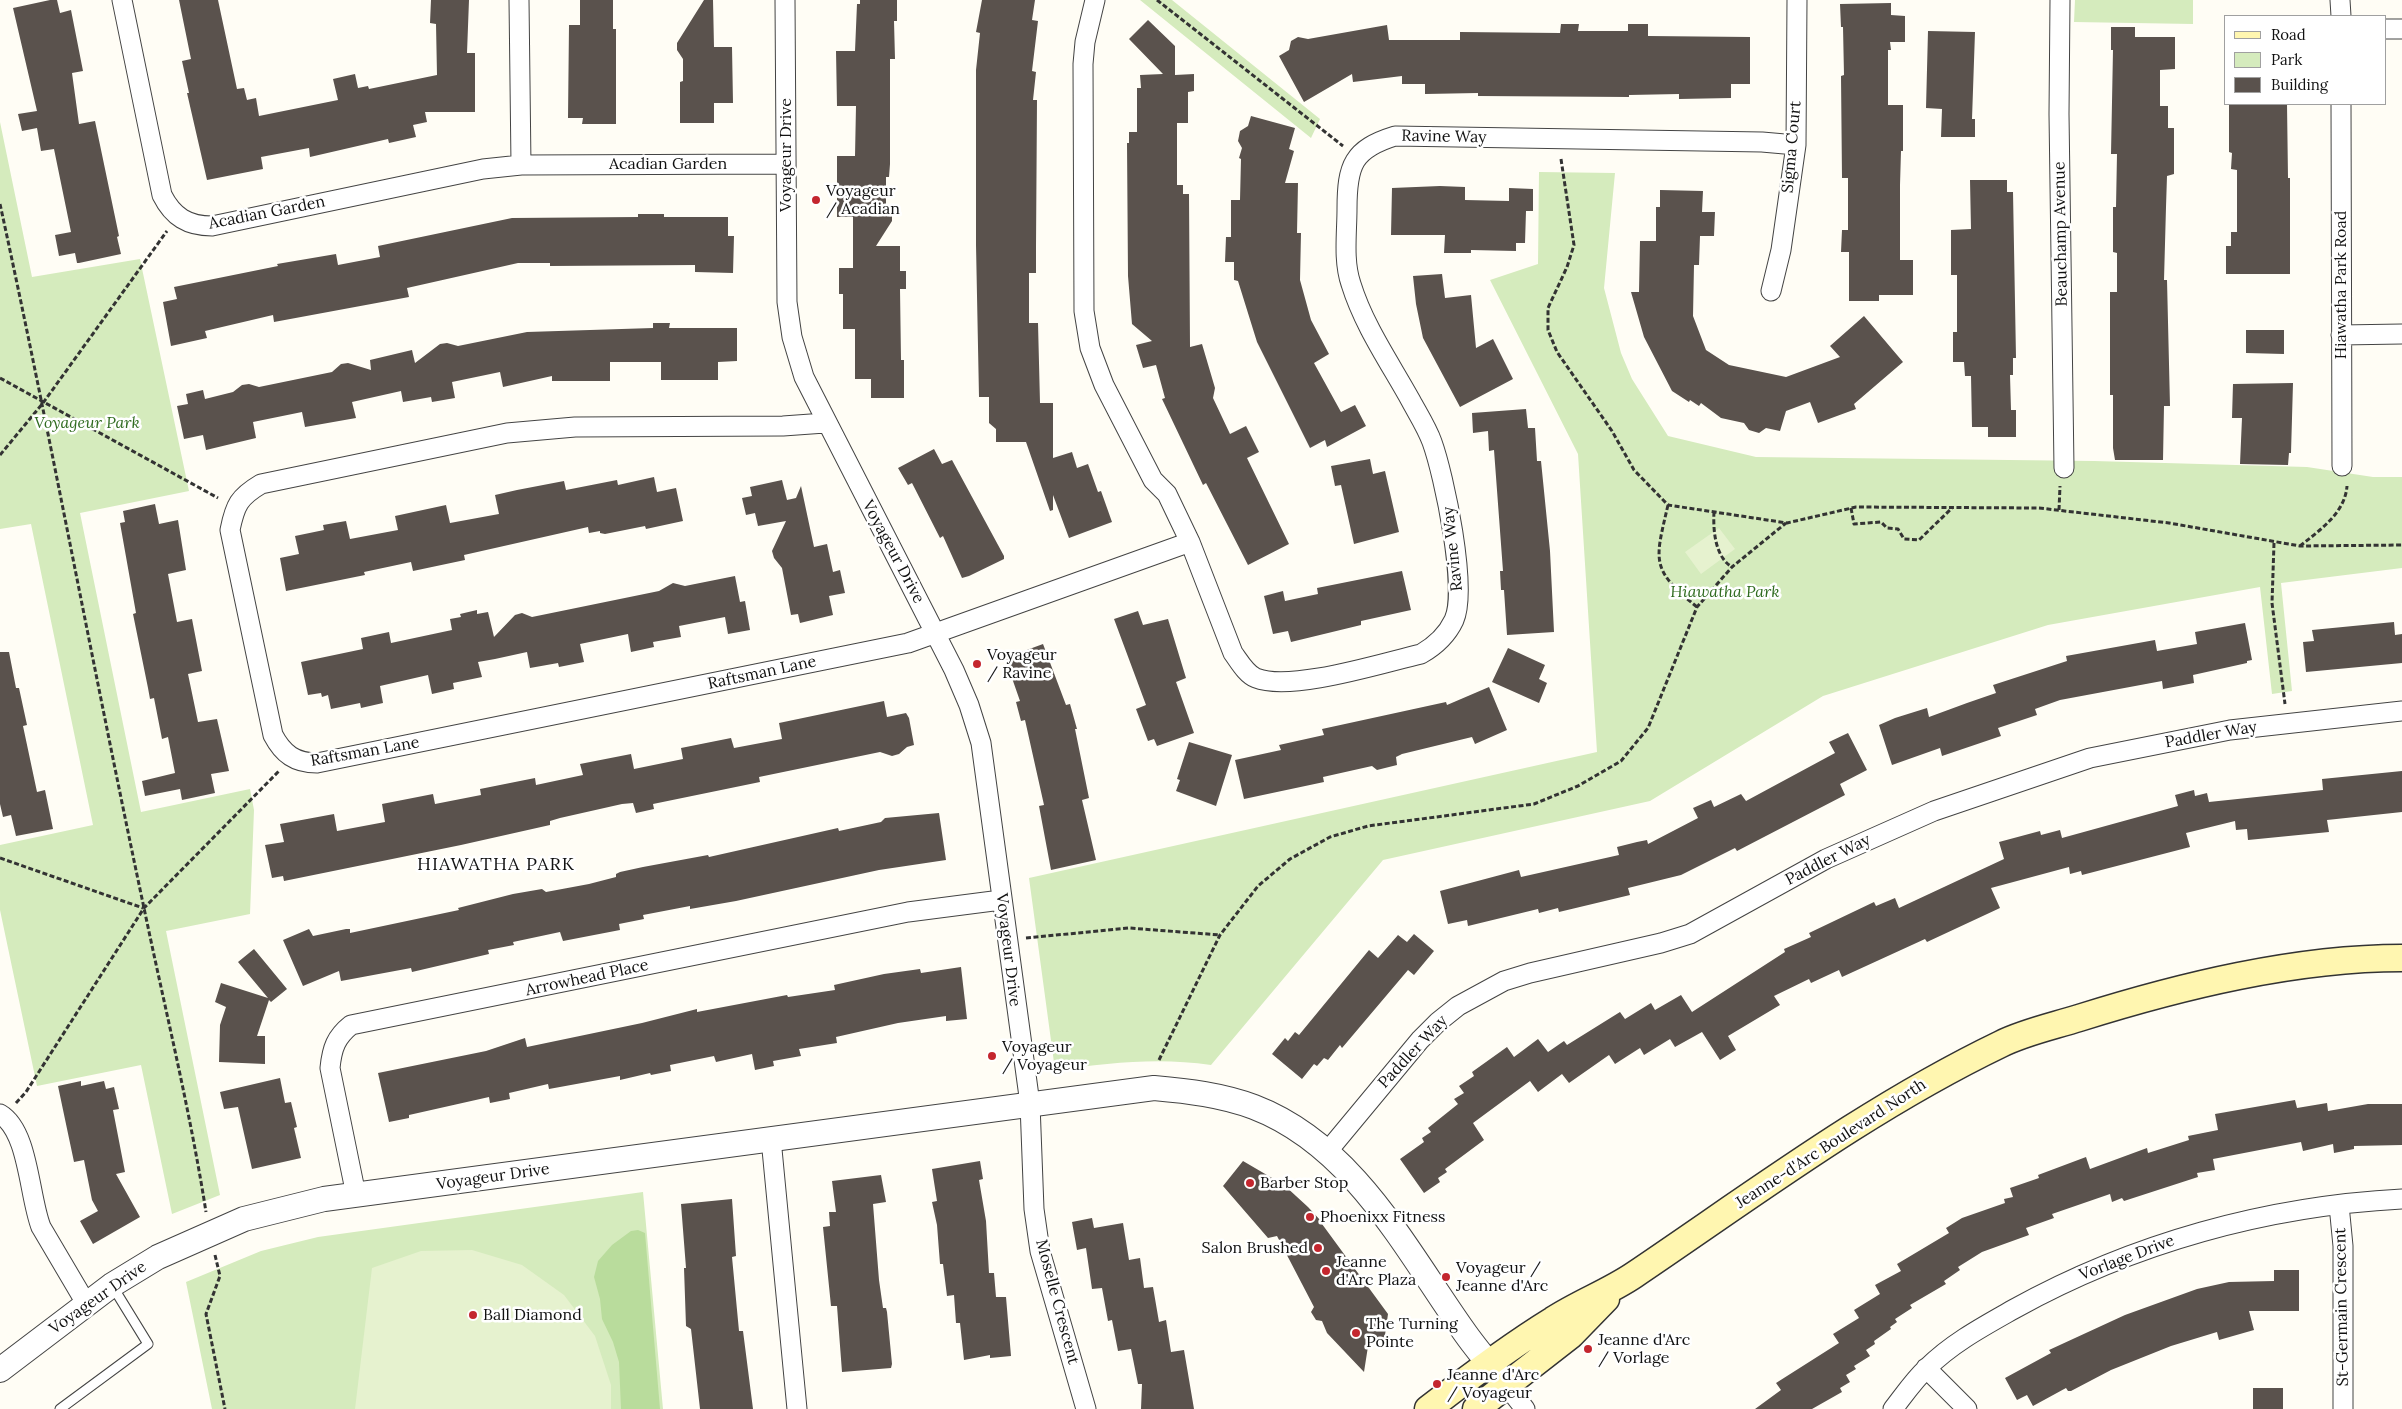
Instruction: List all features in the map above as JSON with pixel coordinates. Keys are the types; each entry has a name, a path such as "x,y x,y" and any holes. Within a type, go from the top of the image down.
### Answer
{"main road":[{"name":"Jeanne-d'Arc Boulevard North","path":"1428,1409 1489,1363 1555,1318 1622,1283 1868,1116 1934,1078 2005,1042 2136,1001 2252,975 2360,958 2402,958"},
{"name":"Jeanne-d'Arc Boulevard North","path":"1476,1409 1571,1335 1622,1283"}],"street":[{"path":"122,0 162,196 168,209 179,218"},
{"path":"519,0 521,165"},
{"name":"Voyageur Drive","path":"785,0 787,302 792,337 804,377 825,422 936,634 969,705 981,743 1006,939 1030,1104"},
{"name":"Ravine Way","path":"1095,0 1086,34 1084,64 1084,311 1090,348 1104,386 1153,480 1167,494 1190,542 1233,653 1242,666 1255,678 1279,683 1304,681 1421,654 1434,646 1454,619 1458,601 1454,534 1432,441 1364,317 1350,283 1347,264 1347,202 1350,174 1358,157 1373,143 1395,136 1762,142 1796,145"},
{"name":"Sigma Court","path":"1771,291 1781,250 1796,145 1797,0"},
{"name":"Beauchamp Avenue","path":"2060,0 2059,114 2064,468"},
{"path":"2340,0 2340,15"},
{"path":"2387,29 2402,29"},
{"name":"Hiawatha Park Road","path":"2341,105 2342,466"},
{"name":"Acadian Garden","path":"179,218 197,226 212,226 483,169 521,165 786,164"},
{"path":"2341,335 2402,334"},
{"path":"235,508 246,493 261,484 507,433 575,427 783,426 825,422"},
{"name":"Raftsman Lane","path":"235,508 230,530 273,735 281,749 291,757 304,763 318,763 908,643 1190,542"},
{"name":"Paddler Way","path":"1327,1152 1420,1040 1438,1022 1465,1001 1504,981 1530,973 1661,943 1690,934 1826,859 1934,810 2090,758 2184,738 2287,722 2402,711"},
{"name":"Arrowhead Place","path":"356,1195 330,1068 332,1048 341,1033 351,1024 908,912 1001,900"},
{"name":"Voyageur Drive","path":"0,1370 112,1285 158,1257 209,1233 278,1210 356,1195 1145,1089 1182,1090 1218,1096 1254,1107 1294,1129 1327,1152 1348,1172 1385,1217 1464,1332 1507,1386"},
{"name":"Moselle Crescent","path":"1030,1104 1034,1209 1040,1251 1086,1409"},
{"path":"2,1115 13,1126 19,1139 36,1214 41,1227 87,1305"},
{"path":"771,1139 797,1409"},
{"name":"Vorlage Drive","path":"1893,1409 1926,1368 1960,1340 2050,1289 2099,1268 2149,1248 2246,1220 2339,1205 2402,1199"},
{"name":"St-Germain Crescent","path":"2339,1205 2343,1246 2343,1409"},
{"path":"1926,1368 1967,1409"},
{"path":"1507,1386 1525,1409"}],"lane":[{"path":"60,1409 148,1344 112,1285"}],"path":[{"path":"1157,0 1358,157"},
{"path":"1566,139 1560,156 1574,245 1567,267 1548,308 1548,330 1557,352 1612,431 1634,470 1668,505 1787,523 1851,508 2046,509 2169,523 2274,543 2300,546 2402,545"},
{"path":"0,204 44,403 144,908 169,1018 209,1233 220,1276 206,1314 225,1409"},
{"path":"0,455 44,403 160,240 179,218"},
{"path":"0,378 235,508"},
{"path":"2300,546 2329,523 2346,497 2348,475 2342,466"},
{"path":"1668,505 1659,545 1660,569 1674,589 1697,607"},
{"path":"1851,508 1854,524 1881,522 1887,528 1898,529 1904,540 1919,540 1952,508"},
{"path":"1714,512 1713,526 1718,545 1724,562 1732,567"},
{"path":"1159,1060 1220,935 1258,886 1290,859 1330,837 1368,826 1534,804 1578,786 1621,761 1648,728 1697,607 1732,567 1787,523"},
{"path":"2274,543 2272,603 2287,722"},
{"path":"2,1115 26,1092 144,908 272,779 291,757"},
{"path":"0,858 144,908"},
{"path":"1006,939 1130,928 1220,935"}],"green space":[{"path":"1140,0 1172,0 1320,119 1311,138"},
{"path":"2075,0 2193,0 2193,24 2074,22"},
{"name":"Voyageur Park","path":"0,122 32,277 140,259 189,491 80,513 141,812 250,789 254,810 250,914 166,931 220,1195 172,1214 141,1065 37,1086 0,910 0,845 93,825 31,524 0,529"},
{"name":"Hiawatha Park","path":"1539,172 1615,173 1604,288 1621,353 1632,379 1668,436 1756,457 2094,461 2307,467 2373,477 2402,477 2402,568 2281,583 2292,691 2272,694 2260,587 2048,625 1823,696 1650,801 1383,860 1211,1065 1153,1061 1114,1063 1055,1070 1029,878 1597,752 1578,454 1490,280 1538,264"},
{"path":"1719,528 1735,549 1701,574 1685,552"},
{"path":"643,1192 663,1409 212,1409 186,1282 261,1251 318,1237"},
{"path":"638,1230 645,1233 660,1409 621,1409 619,1362 613,1342 602,1319 600,1299 594,1277 598,1261 612,1245 631,1231"},
{"name":"Ball Diamond","path":"472,1250 522,1265 564,1295 595,1336 611,1385 611,1409 355,1409 372,1268 421,1251"}],"building":[{"path":"57,0 60,13 71,10 83,71 72,73 79,124 95,121 121,254 79,263 77,263 75,253 59,256 55,235 71,232 54,149 41,151 37,128 22,131 18,114 37,111 13,8"},
{"path":"179,0 218,0 237,89 244,88 247,100 256,98 259,116 338,100 333,79 355,74 358,88 368,86 369,89 437,75 436,24 430,23 431,0 469,0 467,53 475,53 475,112 425,112 427,122 413,125 416,137 389,143 388,139 310,157 309,148 261,157 263,169 207,180 187,93 189,93 182,61 191,59"},
{"path":"580,0 613,0 613,29 616,29 616,124 582,124 583,118 568,118 569,25 580,25"},
{"path":"704,0 713,0 714,47 732,47 733,103 714,103 714,123 680,123 680,82 683,81 683,59 677,50 677,43"},
{"path":"860,0 897,0 897,21 894,21 895,59 890,59 890,164 889,177 886,177 886,205 892,214 892,221 876,246 900,246 900,271 906,271 906,289 900,289 901,360 904,360 904,398 871,398 871,379 855,379 855,329 843,329 843,294 839,294 839,268 853,268 853,217 837,217 837,156 855,156 856,106 837,106 836,51 855,51 857,4 860,4"},
{"path":"982,0 1035,0 1032,20 1038,21 1032,71 1036,72 1033,100 1037,100 1036,273 1029,273 1029,323 1038,323 1040,403 1053,403 1053,458 1072,452 1077,468 1088,464 1098,492 1101,491 1112,522 1069,538 1053,495 1053,510 1050,511 1026,442 996,442 996,429 989,423 989,397 979,397 976,245 976,70 980,33 976,32"},
{"path":"1891,3 1891,15 1905,16 1905,42 1890,42 1891,50 1888,50 1888,105 1903,105 1900,260 1913,260 1913,295 1879,295 1879,301 1849,301 1849,252 1841,252 1842,230 1848,230 1848,178 1842,178 1841,76 1844,75 1843,27 1841,27 1840,4"},
{"path":"1148,20 1175,46 1175,75 1194,74 1194,91 1188,92 1188,123 1177,123 1177,185 1183,185 1183,194 1189,194 1190,347 1202,344 1215,388 1213,398 1230,434 1246,426 1259,452 1247,458 1289,544 1248,565 1206,483 1203,485 1162,399 1165,398 1156,365 1143,368 1136,345 1152,341 1132,324 1128,276 1127,143 1129,143 1129,132 1137,132 1137,88 1141,88 1140,75 1163,74 1129,39"},
{"path":"1561,24 1579,24 1578,31 1628,31 1628,24 1648,24 1648,36 1750,37 1750,84 1731,84 1731,98 1679,99 1679,94 1629,95 1629,97 1478,96 1478,93 1425,94 1425,84 1402,84 1402,76 1353,82 1352,74 1304,102 1279,56 1289,50 1291,41 1298,37 1308,39 1387,25 1389,40 1460,40 1460,32 1560,33"},
{"path":"2111,27 2135,27 2135,37 2175,37 2175,69 2160,70 2160,106 2168,106 2168,128 2174,128 2174,174 2167,176 2164,280 2167,280 2170,406 2164,406 2163,460 2115,460 2113,448 2113,395 2110,395 2110,292 2117,292 2117,253 2113,252 2113,207 2116,207 2117,154 2111,154 2113,50 2111,50"},
{"path":"1928,31 1975,32 1972,119 1975,119 1975,137 1941,137 1942,109 1926,108"},
{"path":"2229,105 2287,105 2288,178 2290,178 2290,274 2226,274 2226,246 2231,246 2231,232 2237,232 2237,170 2231,169 2232,153 2229,152"},
{"path":"1251,116 1295,128 1289,149 1294,151 1285,183 1298,183 1297,233 1301,233 1300,280 1311,320 1329,354 1314,363 1341,412 1355,405 1366,426 1327,447 1325,440 1310,448 1257,342 1238,281 1234,280 1234,262 1225,262 1226,237 1231,237 1231,200 1240,200 1241,159 1239,158 1242,148 1238,141 1240,131 1248,126"},
{"path":"1970,180 2007,180 2007,192 2013,192 2016,358 2013,358 2013,375 2010,375 2011,410 2016,410 2016,437 1988,437 1988,427 1972,427 1971,376 1965,376 1964,362 1953,362 1953,332 1957,332 1957,275 1951,275 1951,230 1971,229"},
{"path":"1465,187 1465,200 1509,201 1509,188 1533,189 1533,211 1526,211 1525,243 1516,243 1516,251 1471,250 1471,253 1444,253 1445,235 1391,235 1392,188"},
{"path":"1660,190 1703,191 1702,212 1715,212 1714,236 1700,236 1699,265 1694,265 1693,316 1706,350 1729,365 1786,377 1840,357 1830,346 1864,316 1903,362 1854,404 1856,409 1818,423 1810,402 1786,411 1780,431 1766,428 1759,433 1749,430 1744,423 1721,418 1701,403 1699,406 1690,400 1689,402 1672,391 1644,337 1631,292 1639,292 1640,241 1656,241 1656,207 1660,207"},
{"path":"638,214 664,214 664,217 728,217 728,236 734,236 733,273 695,272 695,265 550,266 550,263 518,263 407,288 409,297 274,322 273,315 205,331 207,338 171,346 163,302 177,299 174,287 278,266 277,264 336,254 338,265 380,257 378,246 512,218 638,217"},
{"path":"1442,274 1445,298 1471,295 1476,348 1493,339 1513,379 1460,407 1423,338 1416,304 1413,276"},
{"path":"653,323 670,323 669,328 737,328 737,361 718,362 718,380 661,380 661,362 610,362 610,381 552,381 552,376 503,387 500,372 452,382 455,398 432,402 431,397 403,402 401,391 352,402 356,418 305,427 302,412 253,422 256,438 206,450 203,435 184,439 177,406 188,404 186,394 203,390 205,399 233,392 242,385 249,384 259,387 332,372 341,364 348,363 371,370 370,360 412,350 415,363 440,344 447,343 458,346 527,332 653,328"},
{"path":"2246,330 2284,330 2284,354 2246,353"},
{"path":"2293,383 2291,453 2289,453 2288,465 2240,464 2242,418 2232,418 2233,384"},
{"path":"1526,409 1528,428 1535,428 1537,461 1541,461 1550,551 1554,632 1507,635 1504,590 1501,590 1500,571 1503,571 1494,450 1489,451 1488,431 1473,433 1472,413"},
{"path":"934,449 942,464 952,460 1004,556 1004,559 962,578 943,536 940,538 912,483 908,485 898,468"},
{"path":"1370,459 1373,474 1385,471 1399,532 1354,544 1341,485 1335,486 1331,466"},
{"path":"654,477 657,492 676,488 683,521 646,529 645,526 605,534 600,533 600,531 589,533 588,527 464,555 465,560 413,571 411,562 364,572 365,575 286,591 280,558 299,554 295,536 324,530 323,525 346,521 350,539 398,530 395,516 446,505 450,523 499,514 495,495 517,490 564,481 566,490 617,480 618,485"},
{"path":"782,480 787,500 796,498 801,486 814,547 827,544 833,572 840,570 845,593 829,596 833,615 800,623 798,614 791,615 782,568 774,558 772,551 786,521 758,526 755,513 746,515 742,498 752,496 750,487"},
{"path":"155,504 159,524 178,520 186,570 168,574 177,622 192,619 202,671 188,674 198,722 217,719 229,771 211,774 215,793 182,800 180,789 145,796 142,781 175,773 168,737 162,739 154,698 150,699 133,614 136,613 120,523 125,522 123,511"},
{"path":"1402,571 1411,610 1361,621 1361,625 1291,642 1288,631 1273,634 1264,596 1283,591 1285,601 1318,594 1317,588"},
{"path":"735,576 740,602 745,601 750,630 728,634 725,617 679,626 681,637 653,642 654,647 631,652 628,634 580,644 584,662 559,667 558,663 530,668 527,652 478,662 482,677 453,683 454,689 432,694 428,675 380,686 383,703 361,708 360,703 331,709 328,695 322,697 321,693 308,695 301,662 363,649 361,638 389,632 391,643 452,630 450,619 461,617 460,614 477,610 477,614 488,612 494,637 515,615 522,613 532,617 659,591 673,583 685,586"},
{"path":"1138,611 1143,625 1168,619 1186,678 1176,682 1194,733 1157,746 1154,739 1148,741 1136,709 1146,705 1114,619"},
{"path":"2394,622 2395,635 2402,634 2402,663 2306,672 2303,642 2314,641 2312,630"},
{"path":"2245,623 2252,660 2247,661 2247,663 2193,675 2194,683 2163,689 2162,681 2060,700 2035,709 2037,715 1998,728 2001,736 1942,756 1940,748 1892,765 1879,725 1895,718 1927,708 1929,717 1996,693 1993,685 2067,661 2066,656 2155,640 2157,651 2197,644 2195,632"},
{"path":"1043,644 1066,705 1070,704 1077,729 1075,729 1089,798 1082,800 1096,860 1051,870 1039,806 1044,805 1025,720 1021,721 1016,702 1020,701 1005,658"},
{"path":"1508,648 1545,665 1539,679 1547,683 1539,703 1492,682"},
{"path":"0,652 9,652 16,688 19,688 27,725 23,726 37,792 45,790 53,829 16,836 11,815 3,817 0,804"},
{"path":"1489,687 1507,730 1475,744 1472,737 1402,754 1396,757 1397,765 1377,770 1372,766 1323,777 1324,782 1244,799 1235,760 1281,750 1279,745 1324,735 1322,729 1446,702 1447,705"},
{"path":"884,701 887,717 906,713 909,718 914,745 907,747 899,754 892,756 880,752 759,777 760,782 653,804 654,809 636,813 633,803 622,804 560,818 550,821 550,825 461,845 284,881 283,876 272,878 265,845 284,842 280,824 334,814 337,831 385,822 382,804 433,794 435,804 481,795 480,789 535,778 536,785 583,775 580,764 631,754 634,769 683,759 681,748 731,738 734,748 782,739 779,723"},
{"path":"1848,733 1867,770 1840,784 1845,795 1737,851 1735,848 1681,875 1628,888 1630,895 1559,912 1558,908 1539,913 1538,909 1468,926 1467,920 1448,924 1440,891 1519,870 1521,877 1619,855 1617,847 1637,842 1647,840 1648,844 1698,818 1693,808 1711,800 1714,807 1741,794 1746,801 1835,753 1829,742"},
{"path":"1189,742 1232,755 1216,806 1176,791 1180,780 1177,779"},
{"path":"2402,771 2402,812 2327,820 2329,832 2248,840 2247,829 2236,830 2235,821 2186,833 2190,847 2082,875 2081,871 2070,874 2069,867 1991,888 2000,908 1927,942 1925,939 1842,977 1839,970 1811,983 1809,979 1774,996 1780,1005 1728,1036 1736,1050 1720,1060 1702,1032 1675,1047 1670,1039 1644,1055 1640,1048 1615,1064 1609,1055 1569,1083 1562,1074 1538,1092 1530,1081 1473,1123 1484,1140 1445,1169 1447,1172 1438,1178 1440,1182 1424,1193 1400,1159 1424,1142 1422,1138 1431,1132 1428,1128 1458,1104 1454,1099 1464,1093 1459,1086 1474,1076 1472,1072 1507,1047 1514,1057 1538,1039 1548,1052 1564,1041 1567,1045 1620,1012 1625,1019 1651,1003 1655,1010 1681,995 1692,1012 1785,952 1784,949 1811,937 1809,933 1874,902 1876,906 1895,898 1899,908 2004,859 1999,842 2040,831 2041,835 2060,830 2062,838 2178,806 2175,795 2194,790 2195,796 2207,793 2209,802 2323,790 2322,779"},
{"path":"939,813 946,860 879,870 736,901 690,909 690,906 643,915 644,919 619,924 620,930 563,941 560,932 513,942 514,945 488,950 489,954 412,972 411,968 341,981 339,971 303,986 283,940 309,929 313,936 346,929 350,929 350,933 459,910 458,908 513,894 542,889 546,892 589,884 616,877 616,874 620,872 643,867 708,855 709,857 838,828 839,831 881,822 885,818"},
{"path":"1414,934 1434,951 1414,975 1408,970 1342,1048 1340,1045 1328,1060 1324,1058 1317,1066 1314,1064 1302,1079 1272,1054 1285,1038 1288,1041 1295,1032 1299,1035 1369,950 1378,958 1398,935 1407,942"},
{"path":"254,949 287,989 271,1002 269,1000 257,1036 265,1036 265,1064 219,1062 220,1025 226,1007 215,1002 221,983 268,998 238,962"},
{"path":"961,967 967,1019 946,1021 946,1016 898,1023 836,1037 837,1043 799,1049 801,1056 773,1061 774,1066 755,1070 752,1054 716,1062 714,1056 670,1065 671,1071 651,1075 650,1073 620,1080 620,1076 549,1089 548,1084 509,1093 510,1099 490,1103 489,1097 409,1115 409,1118 389,1122 378,1073 486,1051 525,1038 527,1047 642,1023 697,1009 697,1012 787,995 788,997 835,990 834,985 884,974 920,969 921,973"},
{"path":"280,1078 285,1103 291,1102 297,1127 294,1128 301,1158 252,1169 238,1107 224,1109 220,1092"},
{"path":"81,1081 81,1086 104,1081 106,1089 114,1087 119,1109 113,1110 125,1172 116,1174 140,1217 93,1244 80,1221 98,1211 92,1200 84,1160 74,1162 58,1086"},
{"path":"2295,1100 2297,1108 2327,1103 2328,1111 2368,1104 2402,1104 2402,1145 2354,1146 2354,1149 2334,1153 2333,1144 2303,1151 2301,1142 2213,1159 2215,1170 2197,1173 2198,1177 2124,1201 2122,1198 2112,1202 2110,1194 2052,1214 2054,1218 2026,1228 2029,1235 1982,1252 1958,1267 1960,1270 1944,1281 1946,1284 1910,1305 1912,1308 1895,1319 1897,1322 1890,1327 1891,1329 1874,1341 1875,1344 1866,1350 1870,1356 1854,1366 1856,1369 1846,1375 1850,1382 1840,1388 1842,1392 1812,1409 1755,1409 1781,1390 1776,1383 1839,1343 1833,1334 1859,1318 1854,1310 1880,1294 1875,1285 1901,1271 1897,1264 1949,1233 1946,1228 1962,1218 2005,1203 2004,1199 2013,1197 2010,1188 2039,1178 2038,1175 2086,1157 2090,1169 2147,1148 2148,1153 2189,1140 2188,1136 2218,1130 2215,1114"},
{"path":"980,1161 983,1179 979,1180 986,1221 989,1273 994,1273 996,1297 1006,1297 1011,1356 990,1358 990,1355 964,1360 960,1323 956,1323 954,1295 947,1296 943,1264 940,1264 937,1225 932,1202 937,1201 932,1169"},
{"name":"Jeanne d'Arc Plaza","path":"1243,1161 1284,1185 1308,1207 1321,1221 1388,1314 1384,1342 1369,1340 1364,1372 1327,1333 1322,1321 1316,1320 1311,1312 1314,1307 1277,1236 1268,1238 1223,1186"},
{"path":"881,1175 886,1202 873,1204 879,1280 883,1308 886,1308 887,1312 892,1364 891,1368 842,1372 837,1306 831,1306 823,1227 830,1226 829,1212 836,1212 832,1181"},
{"path":"732,1199 736,1256 732,1257 739,1331 743,1331 753,1409 700,1409 691,1329 686,1326 684,1268 686,1268 681,1204"},
{"path":"1092,1218 1094,1228 1123,1223 1129,1260 1140,1258 1144,1288 1153,1287 1159,1322 1166,1320 1171,1352 1184,1350 1194,1409 1141,1409 1142,1384 1138,1384 1131,1349 1118,1351 1112,1320 1108,1321 1102,1288 1092,1289 1086,1248 1077,1250 1072,1222"},
{"path":"2274,1270 2299,1270 2299,1311 2249,1311 2254,1330 2219,1340 2217,1332 2171,1346 2111,1370 2071,1391 2068,1391 2066,1388 2033,1406 2027,1395 2017,1400 2005,1378 2051,1353 2049,1350 2125,1315 2197,1289 2229,1282 2274,1281"},
{"path":"2253,1388 2283,1388 2283,1409 2253,1409"}],"place":[{"name":"Voyageur / Acadian","path":"816,200"},
{"name":"Voyageur / Ravine","path":"977,664"},
{"name":"Voyageur / Voyageur","path":"992,1056"},
{"name":"Barber Stop","path":"1250,1183"},
{"name":"Phoenixx Fitness","path":"1310,1217"},
{"name":"Salon Brushed","path":"1318,1248"},
{"name":"Jeanne d'Arc Plaza","path":"1326,1271"},
{"name":"Voyageur / Jeanne d'Arc","path":"1446,1277"},
{"name":"Ball Diamond","path":"473,1315"},
{"name":"The Turning Pointe","path":"1356,1333"},
{"name":"Jeanne d'Arc / Vorlage","path":"1588,1349"},
{"name":"Jeanne d'Arc / Voyageur","path":"1437,1384"}],"district":[{"name":"HIAWATHA PARK","path":"496,865"}]}
